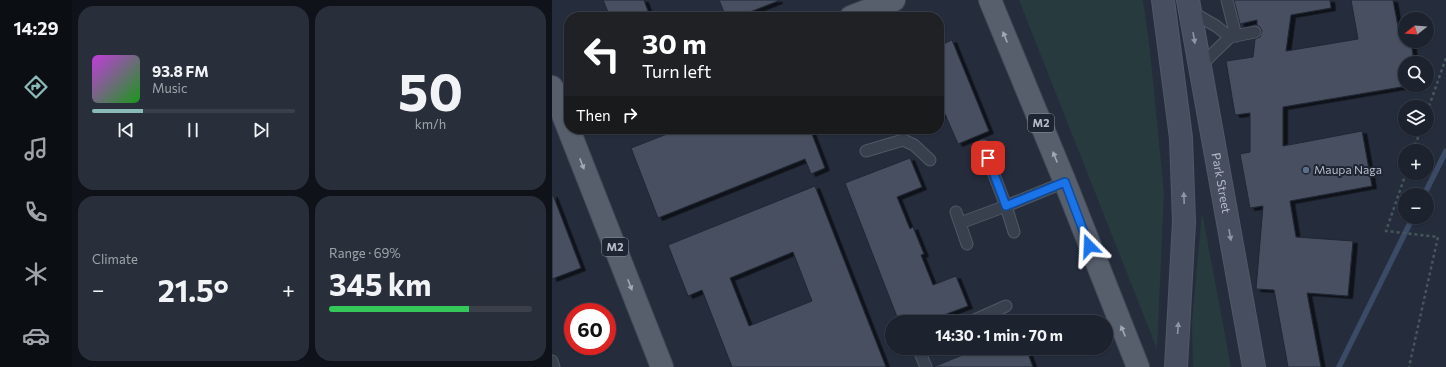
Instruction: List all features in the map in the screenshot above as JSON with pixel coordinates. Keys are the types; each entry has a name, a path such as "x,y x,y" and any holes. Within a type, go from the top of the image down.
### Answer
{"main road":[{"path":"864,12 894,0"},
{"name":"M2","path":"990,0 1065,182 1138,367"},
{"name":"M2","path":"552,87 563,129"},
{"name":"M2","path":"565,134 662,367"}],"street":[{"path":"1163,0 1181,138 1184,222 1176,367"},
{"name":"Park Street","path":"1188,5 1254,367"}],"lane":[{"path":"1227,0 1233,36"},
{"path":"1188,5 1216,26 1233,36"},
{"path":"1200,66 1233,36 1255,32"},
{"path":"866,151 903,140 914,145 930,160"},
{"path":"983,146 1006,206 1014,232"},
{"path":"960,224 1065,182"},
{"path":"956,212 967,244"},
{"path":"986,315 1006,306"},
{"path":"921,355 926,367"},
{"path":"552,361 554,367"}],"path":[{"path":"1431,100 1446,58"},
{"path":"1404,180 1386,231 1438,237 1409,367"}],"green space":[{"path":"1019,0 1143,0 1150,51 1164,193 1157,349"},
{"path":"1202,212 1231,367 1193,367 1192,324"}],"building":[{"path":"603,0 644,0 648,12 608,12"},
{"path":"719,0 778,0 750,12 724,12"},
{"name":"Maupa Naga","path":"1234,0 1330,0 1331,8 1291,15 1286,51 1358,39 1351,0 1393,0 1398,27 1398,48 1412,48 1413,56 1398,56 1398,88 1283,107 1283,146 1362,131 1372,186 1290,201 1296,237 1353,241 1348,296 1307,293 1321,367 1288,367 1274,290 1256,289 1263,206 1250,208 1240,154 1250,152 1250,113 1235,115 1226,61 1253,57 1255,39 1260,37 1262,31 1257,25 1257,20 1240,24"},
{"path":"952,40 989,131 958,144 944,114 944,44"},
{"path":"667,134 812,134 825,168 811,174 805,159 658,218 631,148"},
{"path":"910,158 922,187 897,197 910,229 913,227 924,254 921,255 933,285 956,276 968,306 944,315 896,315 845,183"},
{"path":"815,186 886,367 732,367 702,290 688,296 668,245","holes":["793,252 812,301 749,326 730,278"]},
{"path":"552,195 581,268 552,279"},
{"path":"963,355 1029,355 1033,367 933,367"}],"waterway":[{"path":"1428,188 1446,151"},
{"path":"1339,367 1410,224"}],"place":[{"name":"Maupa Naga","path":"1306,170"}],"route":[{"path":"988,158 1006,206 1065,182 1089,246"}]}
